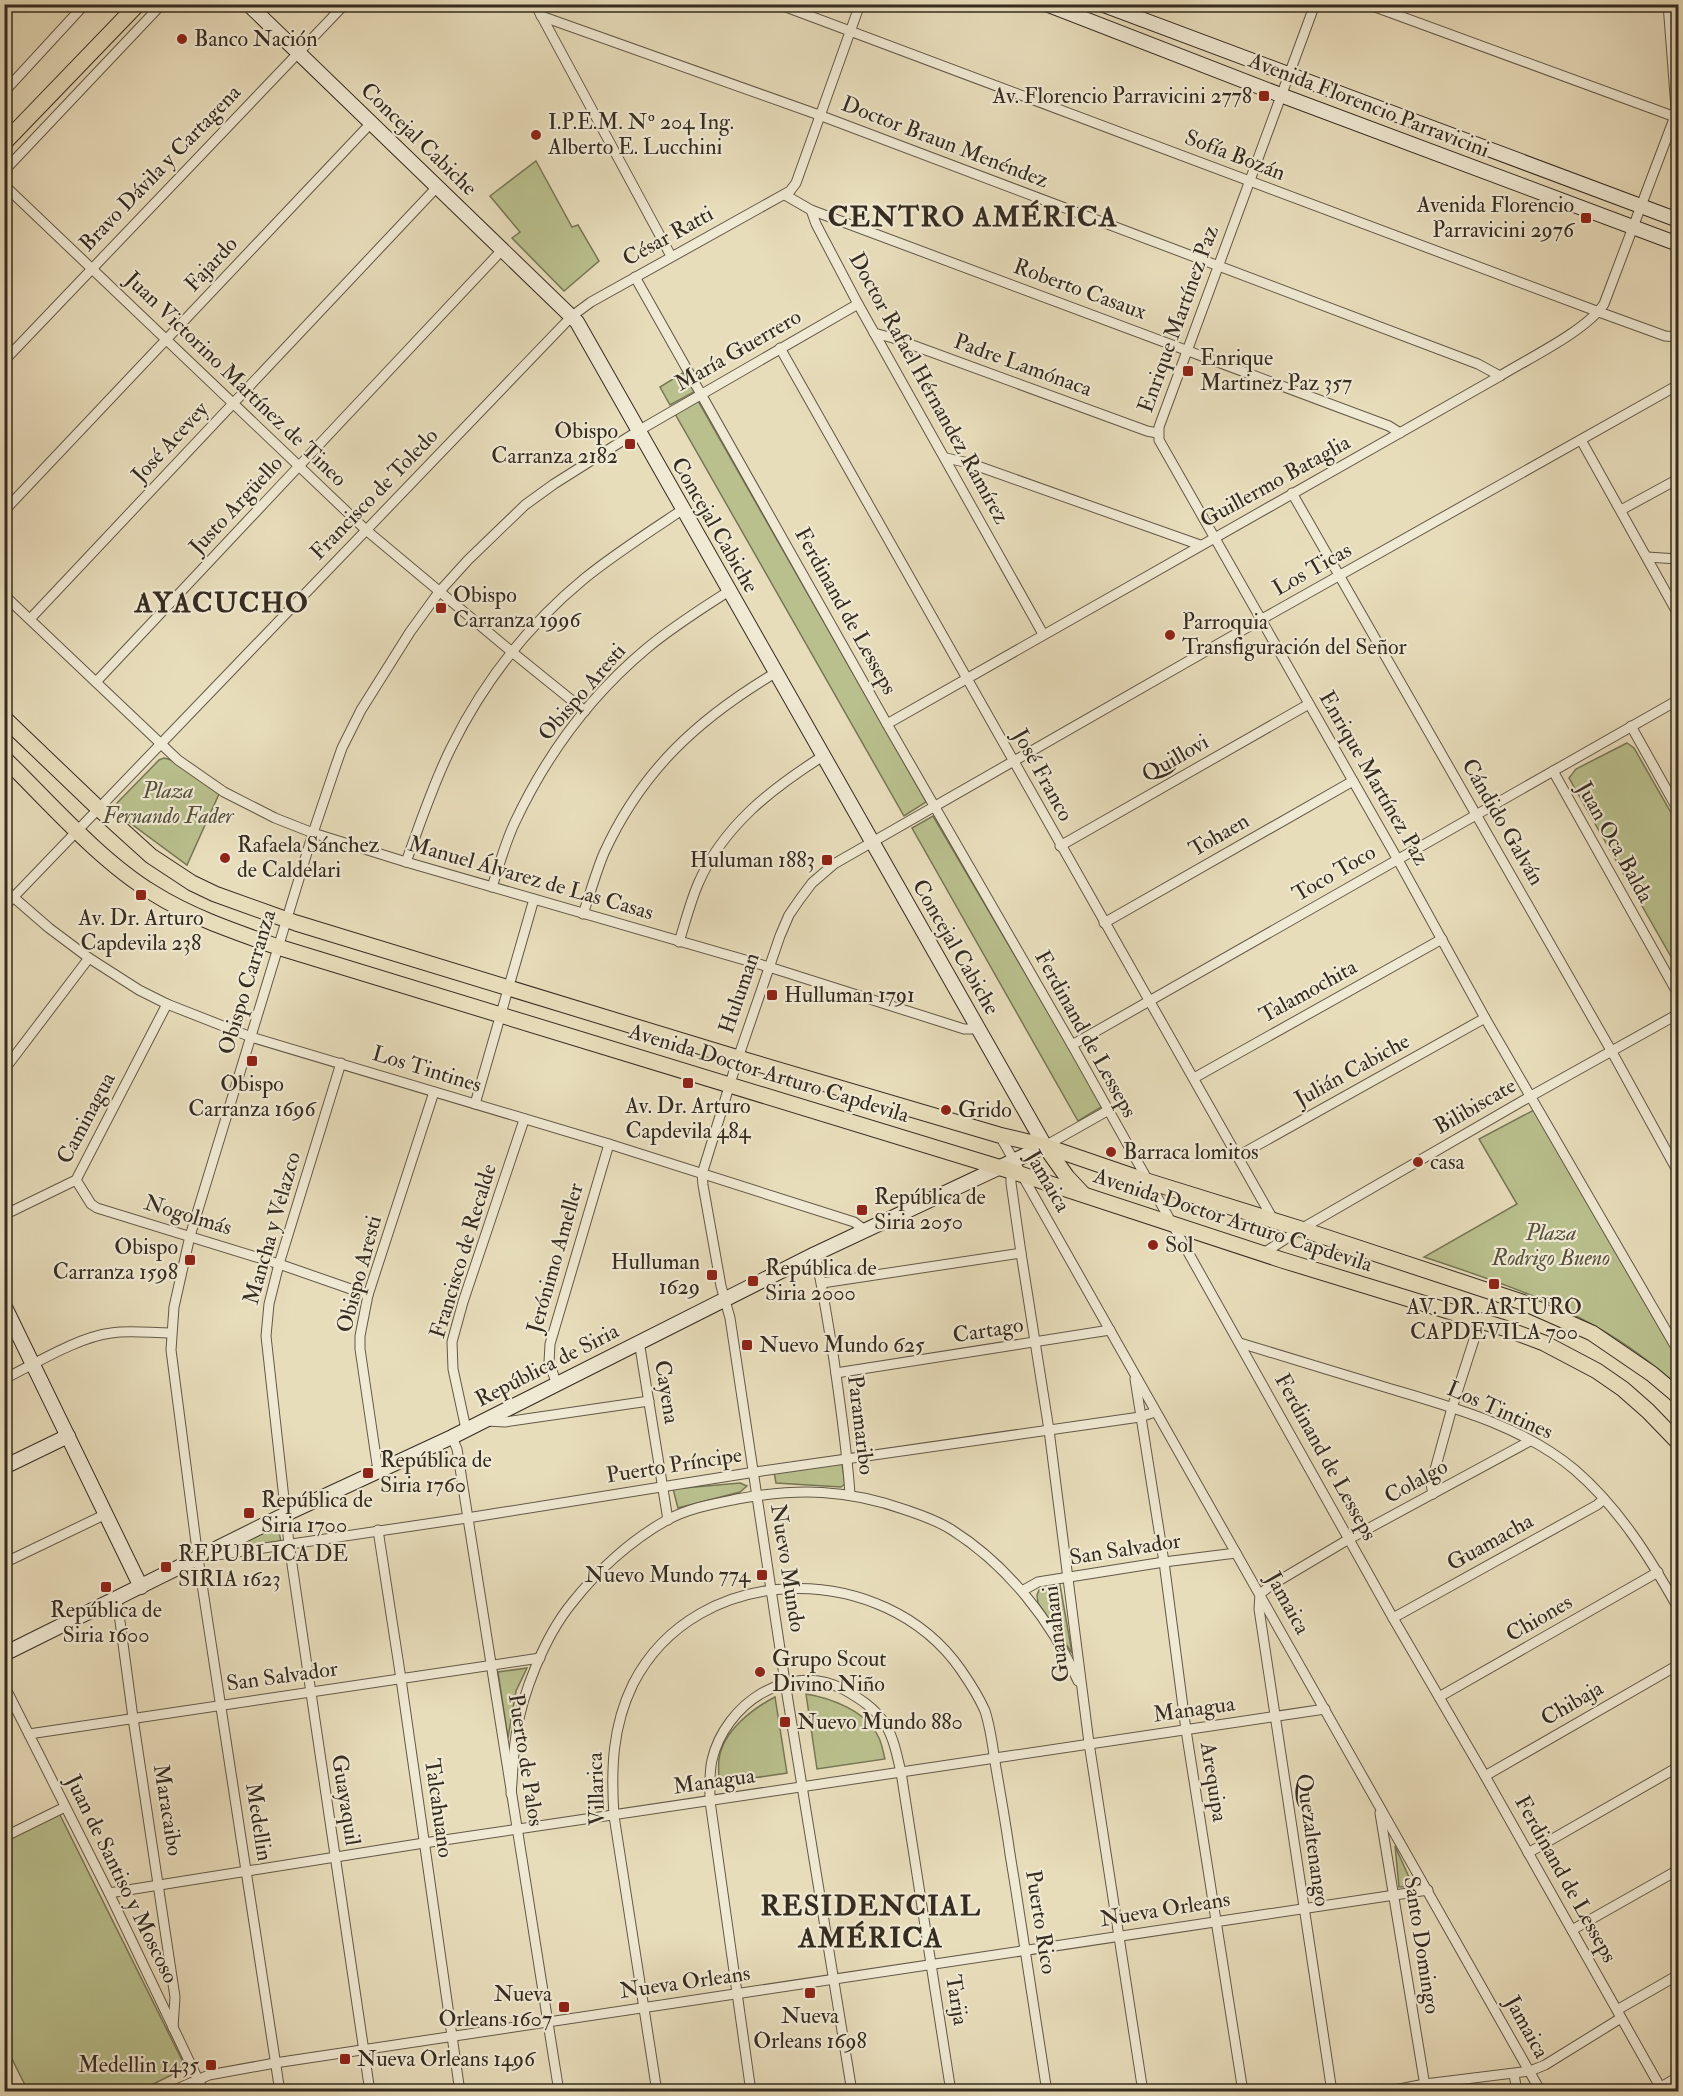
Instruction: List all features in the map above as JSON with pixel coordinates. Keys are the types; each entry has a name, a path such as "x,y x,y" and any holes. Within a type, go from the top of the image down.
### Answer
{"main road":[{"name":"Concejal Cabiche","path":"248,4 572,316 1045,1146"},
{"name":"Avenida Florencio Parravicini","path":"1046,4 1283,96 1678,244"},
{"name":"Avenida Florencio Parravicini","path":"1101,4 1678,220"},
{"path":"4,133 129,6"},
{"path":"4,143 129,6"},
{"name":"Avenida Doctor Arturo Capdevila","path":"4,718 151,856 192,883 215,894 287,920 738,1058 999,1135 1045,1146 1522,1302 1592,1333 1652,1374 1678,1396"},
{"name":"Avenida Doctor Arturo Capdevila","path":"4,758 125,873 153,893 185,910 278,947 1012,1169 1085,1196 1262,1254 1544,1343 1597,1371 1623,1389 1678,1442"},
{"path":"1045,1146 1067,1177 1085,1196"},
{"name":"República de Siria","path":"4,1654 286,1515 452,1437 815,1254 1012,1169 1045,1146"},
{"path":"4,1305 141,1587"},
{"path":"4,1467 68,1436"}],"street":[{"path":"4,92 85,4"},
{"path":"4,171 162,4"},
{"name":"Bravo Dávila y Cartagena","path":"4,361 345,4"},
{"path":"535,4 670,256"},
{"name":"Sofía Bozán","path":"778,4 1599,312 1665,336 1678,337"},
{"path":"811,210 785,195 796,183 860,4"},
{"name":"Enrique Martínez Paz","path":"1315,4 1291,75 1157,434 1485,1018 1678,1351"},
{"path":"1367,4 1677,117 1668,4"},
{"name":"Doctor Braun Menéndez","path":"542,16 819,116 1478,364 1500,376"},
{"name":"Guillermo Bataglia","path":"887,724 1500,376 1579,328 1599,312 1604,304 1640,206 1677,117"},
{"name":"Fajardo","path":"4,511 371,123"},
{"name":"Juan Victorino Martínez de Tineo","path":"4,185 366,530 585,711"},
{"name":"José Acevey","path":"30,619 438,186"},
{"name":"César Ratti","path":"572,316 591,302 670,256 785,195"},
{"name":"Doctor Rafael Hérnandez Ramírez","path":"811,210 858,304 1043,634"},
{"name":"Roberto Casaux","path":"811,210 1389,426 1400,433"},
{"name":"Justo Argüello","path":"96,682 503,249"},
{"name":"Ferdinand de Lesseps","path":"635,277 1662,2089"},
{"name":"María Guerrero","path":"638,431 858,304"},
{"name":"Francisco de Toledo","path":"4,907 572,316"},
{"name":"Padre Lamónaca","path":"874,333 1157,434"},
{"name":"José Franco","path":"780,348 1274,1221"},
{"name":"Los Ticas","path":"871,841 1678,385"},
{"name":"Obispo Carranza","path":"198,1558 171,1350 177,1291 190,1236 313,832 342,748 356,720 410,632 440,592 498,529 554,484 638,431"},
{"path":"1581,440 1678,614"},
{"path":"946,458 969,463 1200,545"},
{"path":"1621,510 1678,479"},
{"name":"Cándido Galván","path":"1292,493 1612,1052 1678,1172"},
{"path":"406,862 433,786 450,749 472,709 512,652 554,606 585,578 617,553 682,510"},
{"path":"1647,557 1678,559"},
{"name":"Obispo Aresti","path":"492,887 514,825 531,790 549,759 585,711 647,648 674,627 729,591"},
{"name":"Manuel Álvarez de Las Casas","path":"4,595 178,760 224,792 275,818 406,862 769,967 964,1029 978,1029"},
{"path":"583,914 612,836 624,814 653,774 686,737 708,718 776,673"},
{"name":"Toco Toco","path":"1072,1046 1678,700"},
{"name":"Quillovi","path":"1060,846 1309,704"},
{"path":"1631,726 1678,810"},
{"path":"679,942 698,884 719,846 753,806 772,790 823,756"},
{"name":"Juan Oca Balda","path":"1553,771 1678,994"},
{"name":"Tohaen","path":"1104,923 1353,780"},
{"name":"Huluman","path":"725,1299 702,1174 729,1084 789,915 812,883 834,864 871,841"},
{"name":"Los Tintines","path":"4,889 89,958 139,990 167,1004 251,1037 609,1144 854,1222 866,1231"},
{"path":"475,1104 534,899"},
{"name":"Talamochita","path":"1194,1078 1442,939"},
{"path":"4,1070 89,958"},
{"name":"Caminagua","path":"4,1215 76,1180 167,1004"},
{"name":"Bilibiscate","path":"1262,1254 1301,1229 1531,1096 1678,1014"},
{"name":"Julián Cabiche","path":"1238,1156 1485,1018"},
{"name":"Mancha y Velazco","path":"286,1515 266,1336 269,1304 340,1063"},
{"name":"Obispo Aresti","path":"378,1471 360,1336 369,1295 434,1092"},
{"name":"República de Siria","path":"1045,1146 1107,1111"},
{"name":"Francisco de Recalde","path":"466,1429 453,1369 452,1342 463,1302 524,1120"},
{"name":"Jamaica","path":"999,1135 1012,1169 1110,1330 1541,2091"},
{"name":"Jerónimo Ameller","path":"556,1383 549,1362 550,1344 609,1144"},
{"name":"Guanahani","path":"1012,1169 1011,1183 1049,1430 1089,1743 1143,2091"},
{"name":"Nogolmás","path":"76,1180 91,1204 97,1208 279,1264 369,1295"},
{"path":"822,1283 1021,1253"},
{"name":"Paramaribo","path":"815,1254 822,1283 836,1373 848,1458 850,1494"},
{"name":"Nuevo Mundo","path":"725,1299 755,1472 785,1682 852,2091"},
{"path":"1433,1494 1431,1484 1480,1321"},
{"name":"Cartago","path":"836,1373 1110,1330"},
{"path":"4,1379 82,1340 109,1333 171,1333"},
{"name":"Cayena","path":"639,1341 668,1520"},
{"name":"Los Tintines","path":"1240,1343 1452,1408 1530,1441 1567,1464 1621,1518 1658,1572 1678,1608"},
{"name":"Arequipa","path":"1134,1372 1164,1562 1186,1730 1243,2091"},
{"path":"483,1421 505,1422 649,1401"},
{"name":"Puerto Príncipe","path":"198,1558 848,1458 1140,1418 1155,1412"},
{"name":"Puerto de Palos","path":"452,1437 457,1449 559,2091"},
{"name":"Colalgo","path":"1260,1594 1349,1539 1530,1441"},
{"path":"511,1794 519,1715 540,1658 571,1604 594,1577 620,1553 668,1520 692,1509 758,1495 811,1492 850,1494 888,1503 950,1529 969,1542 1022,1591 1062,1648 1083,1692"},
{"name":"Guamacha","path":"1393,1618 1604,1499"},
{"path":"4,1563 106,1514"},
{"name":"Guayaquil","path":"286,1515 370,2091"},
{"name":"Talcahuano","path":"378,1530 460,2091"},
{"name":"San Salvador","path":"1022,1591 1032,1584 1069,1577 1236,1552"},
{"name":"Medellin","path":"198,1558 280,2091"},
{"name":"Chiones","path":"1439,1697 1658,1572"},
{"name":"Villarica","path":"657,2091 614,1816 611,1777 615,1739 626,1701 645,1665 670,1638 699,1616 730,1600 773,1589 814,1588 874,1601 917,1625 942,1646 960,1668 985,1713 995,1759"},
{"name":"Quezaltenango","path":"1260,1594 1259,1609 1332,2091"},
{"name":"Maracaibo","path":"117,1599 175,1997 173,2028"},
{"name":"San Salvador","path":"29,1734 540,1658"},
{"name":"Chibaja","path":"1485,1776 1678,1665"},
{"name":"Tarija","path":"785,1682 818,1681 848,1692 874,1710 885,1724 893,1743 901,1772 951,2091"},
{"path":"751,2091 710,1801 712,1759 729,1724 742,1708 756,1697 785,1682"},
{"name":"Juan de Santiso y Moscoso","path":"4,1685 109,1893 204,2091"},
{"name":"Managua","path":"109,1893 424,1843 1325,1709"},
{"name":"Puerto Rico","path":"995,1759 1047,2091"},
{"path":"1528,1853 1678,1767"},
{"name":"Santo Domingo","path":"1379,1805 1425,2088"},
{"path":"4,1837 65,1807"},
{"path":"1572,1930 1678,1870"},
{"name":"Nueva Orleans","path":"170,2091 209,2075 275,2063 1428,1890"},
{"path":"1384,2091 1425,2088 1530,2071 1545,2065 1678,1974"},
{"path":"1514,2074 1517,2091"},
{"path":"1662,2089 1678,2077"},
{"path":"4,2079 11,2091"}],"green space":[{"path":"536,161 572,227 578,225 599,261 564,291 512,238 520,232 490,196"},
{"path":"684,372 694,392 670,405 660,387"},
{"path":"698,401 926,802 904,816 674,412"},
{"path":"1627,743 1634,748 1678,825 1678,969 1569,778 1576,769"},
{"name":"Plaza Fernando Fader","path":"164,758 171,760 219,794 187,865 118,814 116,808 117,803 159,760"},
{"path":"933,816 1103,1106 1078,1121 912,828"},
{"name":"Plaza Rodrigo Bueno","path":"1534,1110 1678,1359 1678,1387 1665,1374 1615,1338 1563,1309 1509,1286 1424,1257 1517,1204 1479,1139"},
{"path":"842,1463 845,1484 841,1487 776,1483 774,1472"},
{"path":"740,1483 747,1486 740,1492 678,1508 673,1489"},
{"path":"277,1524 281,1541 231,1548"},
{"path":"1060,1585 1072,1653 1038,1603 1039,1590"},
{"path":"527,1668 516,1691 508,1738 498,1672"},
{"path":"806,1694 837,1702 865,1719 879,1739 885,1759 817,1769"},
{"path":"775,1697 787,1773 719,1783 719,1759 726,1739 748,1715"},
{"path":"59,1813 186,2068 139,2091 28,2091 5,2045 5,1841"},
{"path":"1395,1846 1413,1886 1399,1887"}],"place":[{"name":"Banco Nación","path":"182,39"},
{"name":"Av. Florencio Parravicini 2778","path":"1264,96"},
{"name":"I.P.E.M. Nº 204 Ing. Alberto E. Lucchini","path":"536,135"},
{"name":"Avenida Florencio Parravicini 2976","path":"1586,218"},
{"name":"Enrique Martinez Paz 357","path":"1188,371"},
{"name":"Obispo Carranza 2182","path":"630,444"},
{"name":"Obispo Carranza 1996","path":"441,608"},
{"name":"Parroquia Transfiguración del Señor","path":"1170,635"},
{"name":"Rafaela Sánchez de Caldelari","path":"225,858"},
{"name":"Huluman 1883","path":"827,860"},
{"name":"Av. Dr. Arturo Capdevila 238","path":"141,895"},
{"name":"Hulluman 1791","path":"772,995"},
{"name":"Obispo Carranza 1696","path":"252,1061"},
{"name":"Av. Dr. Arturo Capdevila 484","path":"688,1083"},
{"name":"Grido","path":"946,1110"},
{"name":"Barraca lomitos","path":"1111,1152"},
{"name":"casa","path":"1418,1162"},
{"name":"República de Siria 2050","path":"862,1210"},
{"name":"Sol","path":"1153,1245"},
{"name":"Obispo Carranza 1598","path":"190,1260"},
{"name":"Hulluman 1629","path":"712,1275"},
{"name":"República de Siria 2000","path":"753,1281"},
{"name":"AV. DR. ARTURO CAPDEVILA 700","path":"1494,1284"},
{"name":"Nuevo Mundo 625","path":"747,1345"},
{"name":"República de Siria 1760","path":"368,1473"},
{"name":"República de Siria 1700","path":"249,1513"},
{"name":"REPUBLICA DE SIRIA 1623","path":"166,1567"},
{"name":"Nuevo Mundo 774","path":"762,1575"},
{"name":"República de Siria 1600","path":"106,1587"},
{"name":"Grupo Scout Divino Niño","path":"760,1672"},
{"name":"Nuevo Mundo 880","path":"785,1722"},
{"name":"Nueva Orleans 1698","path":"810,1993"},
{"name":"Nueva Orleans 1607","path":"564,2007"},
{"name":"Nueva Orleans 1496","path":"345,2059"},
{"name":"Medellin 1435","path":"211,2065"}],"district":[{"name":"CENTRO AMÉRICA","path":"973,217"},
{"name":"AYACUCHO","path":"222,603"},
{"name":"RESIDENCIAL AMÉRICA","path":"871,1922"}]}
